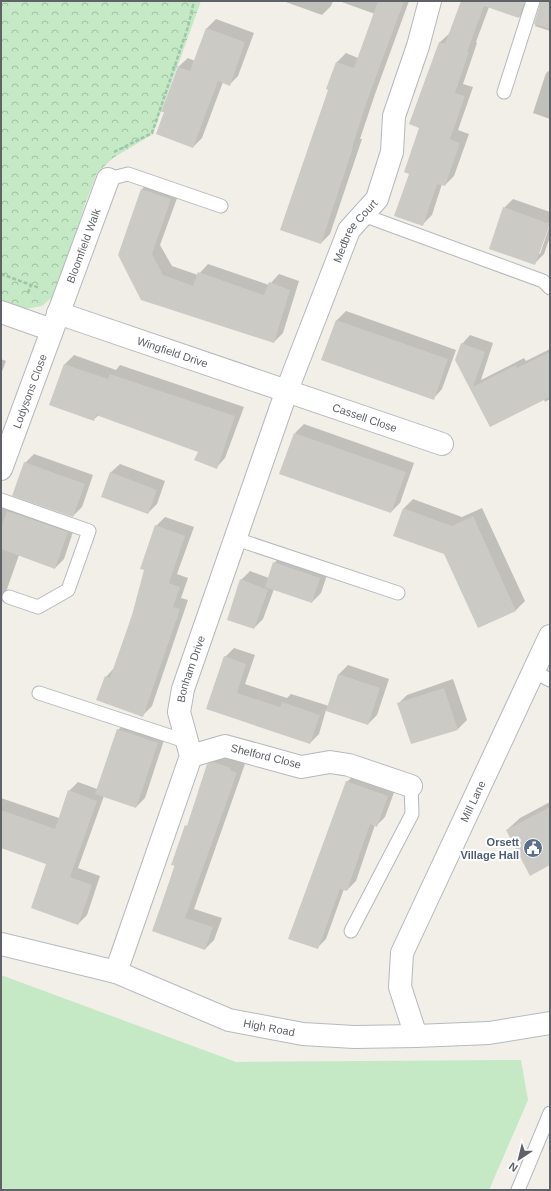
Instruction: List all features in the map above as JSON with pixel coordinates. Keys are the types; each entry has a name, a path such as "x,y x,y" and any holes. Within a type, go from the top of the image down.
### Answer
{"street":[{"name":"Medbree Court","path":"287,390 349,230 377,199 392,152 394,116 420,39 430,1"},
{"name":"Bloomfield Walk","path":"55,322 108,179"},
{"name":"Wingfield Drive","path":"1,312 55,322 287,390"},
{"name":"Lodysons Close","path":"1,469 55,322"},
{"name":"Cassell Close","path":"287,390 442,444"},
{"name":"Bonham Drive","path":"189,749 180,712 183,689 287,390"},
{"name":"Mill Lane","path":"416,1036 400,987 402,953 542,676 550,636"},
{"name":"Shelford Close","path":"189,749 225,746 301,767 330,762 349,765 411,786"},
{"path":"116,972 189,749"},
{"name":"High Road","path":"1,944 116,972 229,1020 303,1034 354,1037 489,1033 550,1023"}],"lane":[{"path":"504,92 533,1"},
{"path":"108,179 128,174 221,206"},
{"path":"363,215 543,281 550,288"},
{"path":"1,500 89,531 68,590 38,607 9,597"},
{"path":"236,539 398,593"},
{"path":"39,693 189,749"},
{"path":"351,931 412,814 411,786"},
{"path":"518,1190 550,1113"}],"path":[{"path":"1,274 31,285"}],"green space":[{"path":"1,1 201,1 153,134 113,158 97,173 85,204 57,293 42,306 25,309 1,301"},
{"path":"1,975 236,1062 521,1060 528,1100 489,1190 1,1190"}],"building":[{"path":"378,1 404,1 366,104 321,244 280,230 328,90 326,89 336,62 354,68"},
{"path":"461,1 525,1 519,18 484,6 467,52 469,52 455,93 465,96 450,139 460,143 445,186 437,184 423,226 394,216 409,174 404,172 419,128 409,124 439,42 445,44"},
{"path":"541,1 550,1 550,29 534,24"},
{"path":"206,28 245,42 230,86 218,81 193,148 156,134 164,112 161,112 178,67 190,71"},
{"path":"141,189 171,199 152,254 163,275 193,286 198,272 264,295 269,282 290,290 274,343 141,300 118,255"},
{"path":"503,207 550,224 535,265 489,249"},
{"path":"336,320 448,359 434,400 321,360"},
{"path":"461,343 485,352 473,387 516,365 517,368 550,352 550,397 490,427 455,360"},
{"path":"64,364 108,379 110,374 235,416 217,469 194,460 198,452 96,415 94,421 49,405"},
{"path":"294,433 406,472 391,513 279,474"},
{"path":"24,462 85,484 73,517 12,496"},
{"path":"110,472 157,490 148,514 101,497"},
{"path":"403,508 452,526 473,516 516,611 478,628 444,554 393,536"},
{"path":"7,511 68,532 55,569 1,549 1,527"},
{"path":"155,525 185,536 169,583 180,587 173,607 180,609 143,717 96,700 105,676 110,678 132,615 144,570 140,569"},
{"path":"273,562 320,578 312,603 265,587"},
{"path":"240,579 268,590 254,629 227,620"},
{"path":"224,656 246,664 237,693 280,707 282,702 320,715 310,744 206,709"},
{"path":"338,674 380,688 368,725 326,711"},
{"path":"444,688 458,730 411,744 397,703"},
{"path":"117,729 158,743 136,808 95,794"},
{"path":"213,762 231,768 230,770 237,773 185,918 213,927 205,950 152,931 175,866 171,865 185,825 187,826 207,764"},
{"path":"346,781 388,796 377,827 370,824 347,891 340,889 318,949 288,939"},
{"path":"68,790 97,801 70,877 92,885 78,925 31,908 46,864 1,848 1,810 55,829"},
{"name":"Orsett Village Hall","path":"550,807 550,865 530,876 506,830"}],"place":[{"name":"Orsett Village Hall","path":"533,848"}]}
